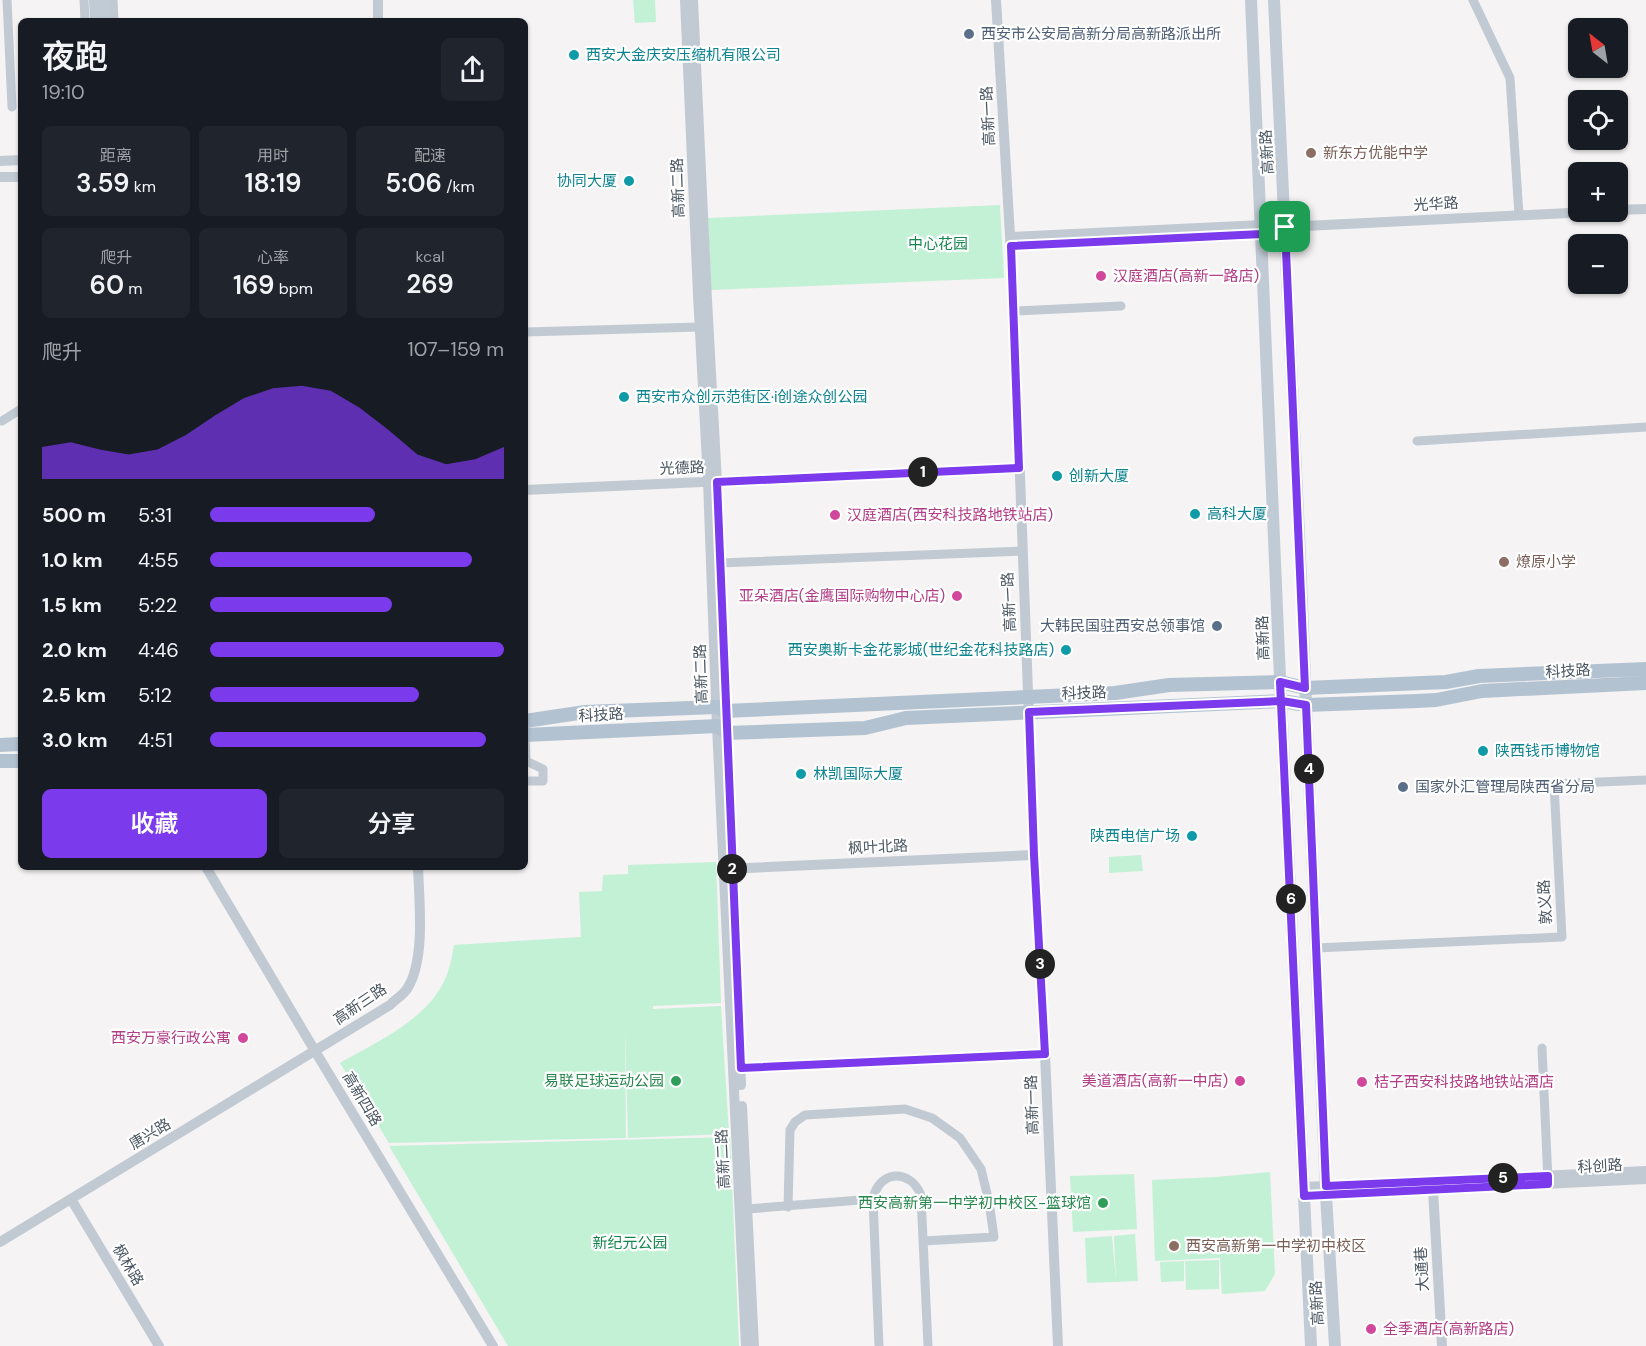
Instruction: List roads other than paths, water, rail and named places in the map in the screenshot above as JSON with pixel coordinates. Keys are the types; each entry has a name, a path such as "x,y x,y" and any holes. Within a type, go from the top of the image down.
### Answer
{"main road":[{"path":"95,0 96,18"},
{"path":"103,0 105,18"},
{"name":"高新路","path":"1251,0 1311,1346"},
{"name":"高新路","path":"1274,0 1326,1190 1335,1346"},
{"name":"科技路","path":"528,735 865,728 906,718 1029,705 1169,685 1280,682 1305,688 1446,682 1479,676 1646,669"},
{"name":"科技路","path":"528,722 585,712 722,709 1282,701 1306,705 1436,700 1482,691 1646,683"},
{"path":"0,745 18,744"},
{"path":"0,761 18,761"}],"street":[{"path":"7,0 12,107"},
{"path":"84,0 85,18"},
{"path":"113,0 114,18"},
{"path":"378,0 378,18"},
{"name":"高新二路","path":"685,0 699,327 720,563 722,730 737,1068 746,1346"},
{"name":"高新二路","path":"693,0 722,709"},
{"name":"高新一路","path":"996,0 1011,242 1034,855 1058,1346"},
{"path":"1473,0 1510,78 1519,215"},
{"path":"0,71 10,68"},
{"path":"0,161 18,160"},
{"path":"0,177 18,177"},
{"path":"1628,210 1646,209"},
{"name":"光华路","path":"1011,242 1568,213"},
{"path":"1014,311 1121,306"},
{"path":"528,332 699,327"},
{"path":"2,421 18,411"},
{"path":"1417,441 1646,427"},
{"name":"光德路","path":"528,490 1019,468"},
{"path":"720,563 1022,551"},
{"path":"528,762 543,770 543,781 528,781"},
{"name":"敦义路","path":"1316,948 1562,937 1554,784 1646,780"},
{"name":"枫叶北路","path":"728,869 1034,855"},
{"name":"高新四路","path":"208,870 493,1346"},
{"name":"高新三路","path":"315,1051 390,1005 406,990 418,955 420,914 418,870"},
{"path":"1542,1048 1548,1180"},
{"name":"唐兴路","path":"0,1242 315,1051"},
{"path":"737,1068 1045,1054"},
{"name":"高新二路","path":"737,1068 754,1346"},
{"path":"788,1207 789,1130 795,1122 805,1115 905,1109 932,1118 960,1138 981,1169 994,1237 923,1241"},
{"name":"科创路","path":"1326,1190 1433,1190 1646,1171"},
{"path":"879,1346 873,1199 878,1186 887,1178 901,1175 912,1180 919,1188 921,1196 928,1346"},
{"name":"科创路","path":"1304,1191 1548,1180 1646,1179"},
{"name":"大通巷","path":"1433,1190 1442,1346"},
{"name":"枫林路","path":"70,1199 159,1346"},
{"path":"747,1209 873,1199"}],"place":[{"name":"西安市公安局高新分局高新路派出所","path":"969,34"},
{"name":"西安大金庆安压缩机有限公司","path":"574,55"},
{"name":"新东方优能中学","path":"1311,153"},
{"name":"协同大厦","path":"629,181"},
{"name":"汉庭酒店(高新一路店)","path":"1101,276"},
{"name":"西安市众创示范街区·i创途众创公园","path":"624,397"},
{"name":"创新大厦","path":"1057,476"},
{"name":"高科大厦","path":"1195,514"},
{"name":"汉庭酒店(西安科技路地铁站店)","path":"835,515"},
{"name":"燎原小学","path":"1504,562"},
{"name":"亚朵酒店(金鹰国际购物中心店)","path":"957,596"},
{"name":"大韩民国驻西安总领事馆","path":"1217,626"},
{"name":"西安奥斯卡金花影城(世纪金花科技路店)","path":"1066,650"},
{"name":"陕西钱币博物馆","path":"1483,751"},
{"name":"林凯国际大厦","path":"801,774"},
{"name":"国家外汇管理局陕西省分局","path":"1403,787"},
{"name":"陕西电信广场","path":"1192,836"},
{"name":"西安万豪行政公寓","path":"243,1038"},
{"name":"易联足球运动公园","path":"676,1081"},
{"name":"美道酒店(高新一中店)","path":"1240,1081"},
{"name":"桔子西安科技路地铁站酒店","path":"1362,1082"},
{"name":"西安高新第一中学初中校区-篮球馆","path":"1103,1203"},
{"name":"西安高新第一中学初中校区","path":"1174,1246"},
{"name":"全季酒店(高新路店)","path":"1371,1329"}],"park label":[{"name":"中心花园","path":"938,244"},
{"name":"新纪元公园","path":"630,1243"}]}
